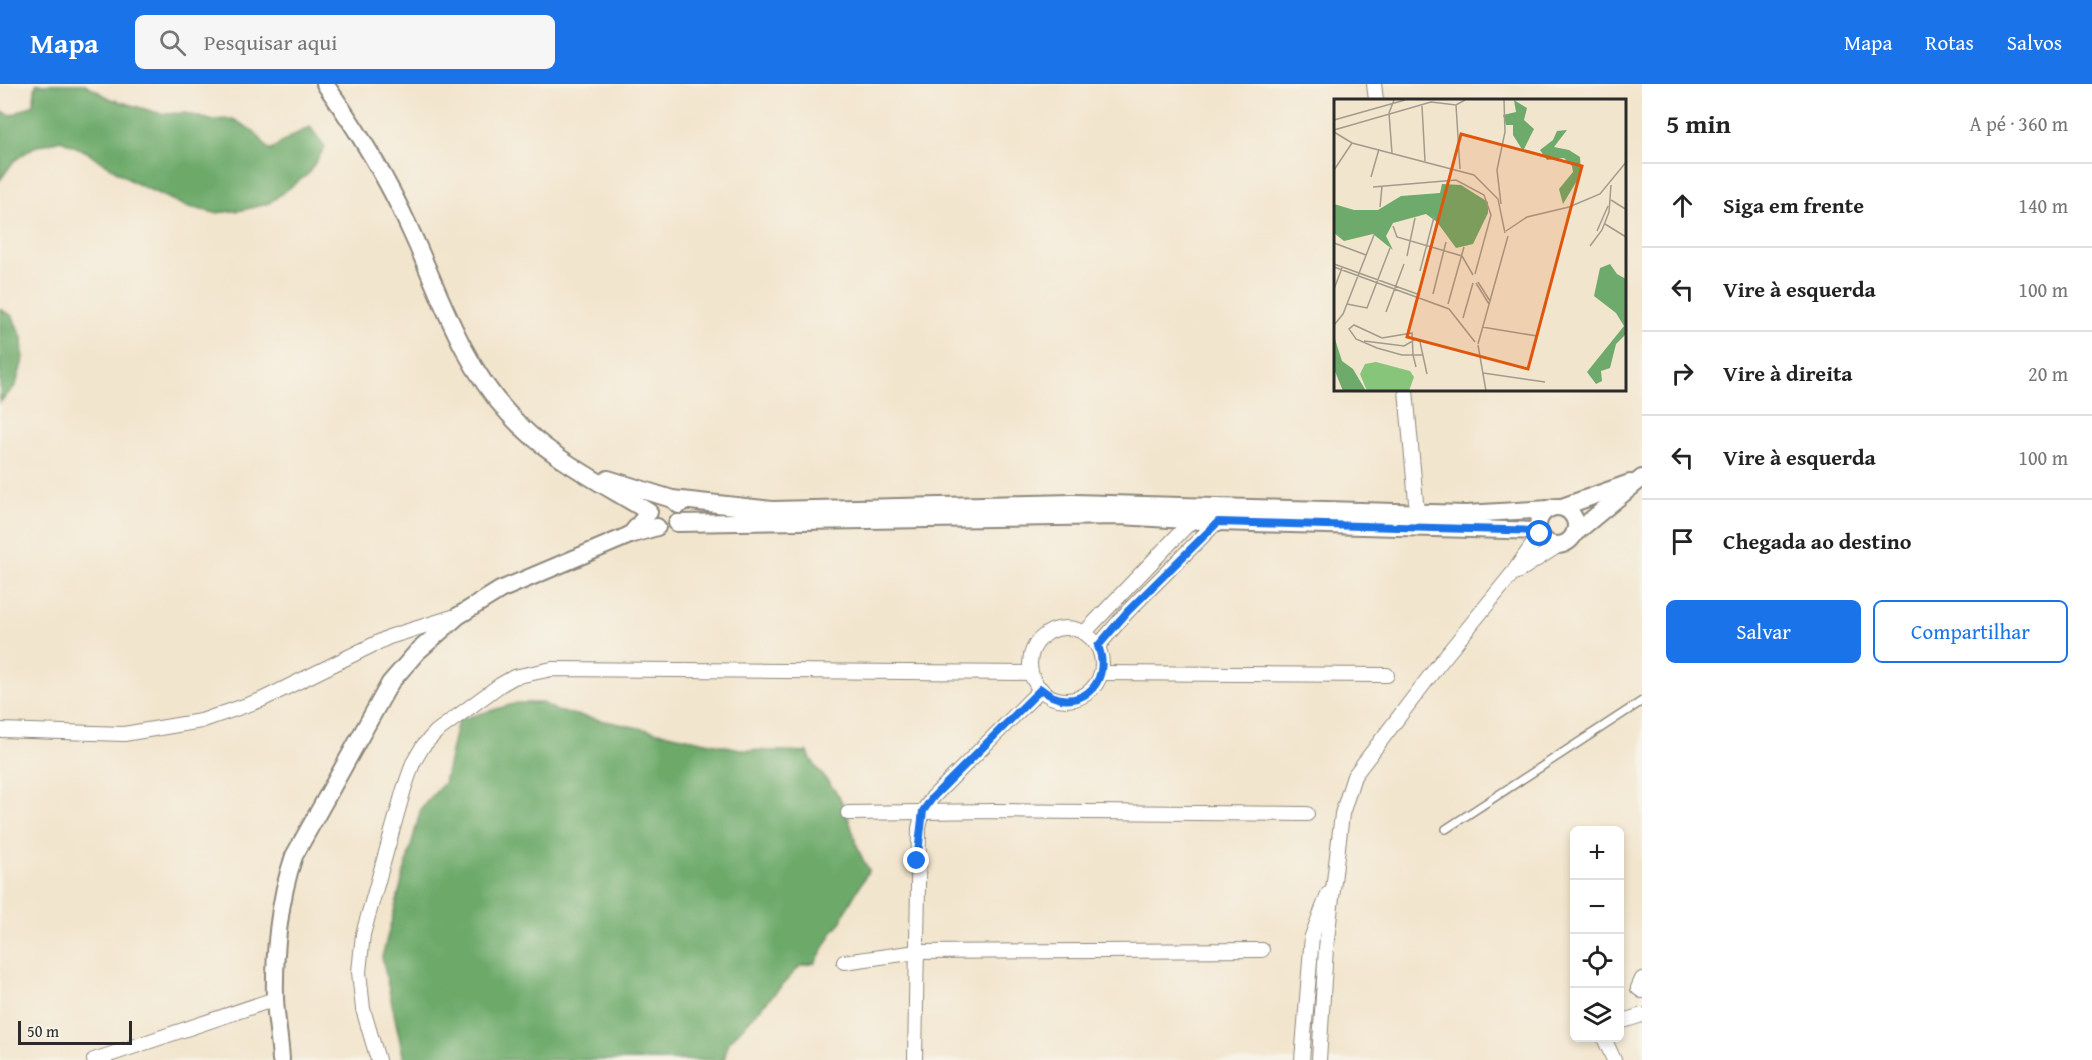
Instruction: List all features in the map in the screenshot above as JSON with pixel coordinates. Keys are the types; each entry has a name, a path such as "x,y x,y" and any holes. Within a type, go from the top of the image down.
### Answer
{"street":[{"path":"325,84 394,195 462,342 493,395 508,414 547,450 649,512 652,522 657,527"},
{"path":"1374,84 1376,99"},
{"path":"1406,392 1417,513"},
{"path":"582,470 667,498 772,510 1073,503 1229,509 1489,514 1555,508 1642,478"},
{"path":"1512,574 1571,539 1574,534 1642,478"},
{"path":"630,535 649,512 654,501 667,498"},
{"path":"667,498 680,510 677,523"},
{"path":"1085,632 1204,508"},
{"path":"1559,545 1546,542 1540,532 1540,518 1555,508 1568,510 1575,520 1574,534"},
{"path":"1098,646 1128,611 1229,509"},
{"path":"281,1060 275,999 281,906 294,856 390,683 417,651 458,616 520,580 630,535 657,527 669,528 677,523 1098,515 1191,521 1540,532"},
{"path":"1319,1060 1342,814 1354,776 1439,664 1512,574 1540,532"},
{"path":"1116,598 1128,611"},
{"path":"0,730 124,734 201,721 261,700 389,637 458,616"},
{"path":"1067,627 1085,632 1098,646 1101,654 1101,674 1092,690 1075,699 1057,699 1041,689 1031,673 1031,654 1035,645 1048,632 1067,627"},
{"path":"378,1060 363,1009 359,972 363,934 404,789 423,746 436,732 500,685 514,677 552,669 1031,673"},
{"path":"1101,674 1387,675"},
{"path":"915,1060 917,861 923,811 965,764 1041,689"},
{"path":"848,813 923,811 1307,814"},
{"path":"1302,1060 1312,936 1335,875"},
{"path":"844,962 917,952 1262,950"},
{"path":"1642,979 1638,988 1642,991"},
{"path":"94,1060 275,999"},
{"path":"1624,1021 1642,1015"},
{"path":"1304,1033 1320,1035"},
{"path":"1606,1042 1614,1060"}],"lane":[{"path":"1446,829 1642,700"}],"green space":[{"path":"36,84 85,84 111,99 162,114 185,113 210,120 233,119 255,132 270,151 310,127 325,147 308,174 269,203 243,210 215,213 185,206 133,182 87,152 61,140 34,147 14,161 0,180 0,111 12,115 33,105"},
{"path":"0,309 12,316 22,337 23,360 16,385 0,402"},
{"path":"517,703 543,703 557,711 745,750 808,752 817,769 838,795 869,870 842,921 834,930 815,963 800,966 728,1043 724,1060 404,1060 382,957 421,808 444,783 458,720"}],"route":[{"path":"917,861 919,828 923,811 933,797 1041,689 1057,699 1066,700 1075,699 1092,690 1101,674 1101,654 1098,646 1128,611 1218,522 1463,527 1539,531 1540,534"}]}
